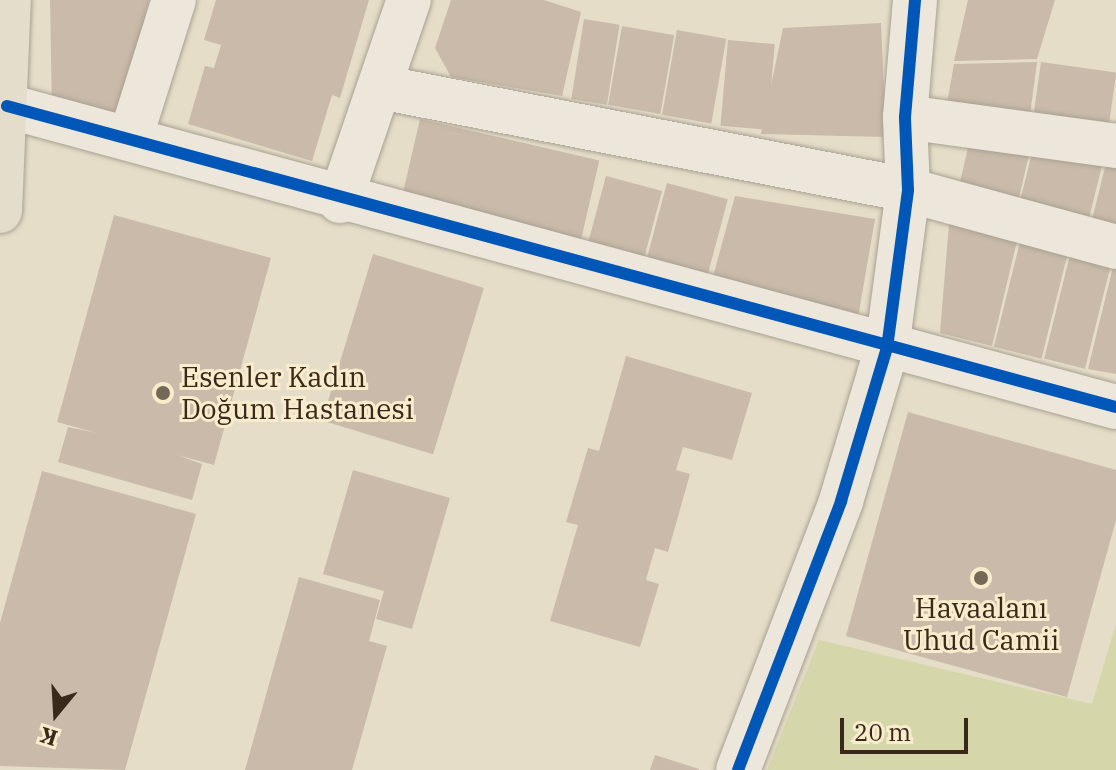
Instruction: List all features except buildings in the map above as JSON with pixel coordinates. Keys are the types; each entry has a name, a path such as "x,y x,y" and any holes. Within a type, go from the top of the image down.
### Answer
{"main road":[{"path":"0,211 7,106 9,0"}],"street":[{"path":"131,136 174,0"},
{"path":"340,201 409,0"},
{"path":"738,770 841,501 887,348 908,190 905,117 915,0"},
{"path":"380,87 908,190 1116,247"},
{"path":"7,106 131,136 340,201 1116,407"},
{"path":"905,117 1116,146"}],"green space":[{"path":"1116,624 1116,770 767,770 819,640 1092,704"}],"cycle path":[{"path":"738,770 841,501 887,348 908,190 905,117 915,0"},
{"path":"7,106 1116,407"}],"place":[{"name":"Esenler Kadın Doğum Hastanesi","path":"163,393"},
{"name":"Havaalanı Uhud Camii","path":"981,578"}]}
